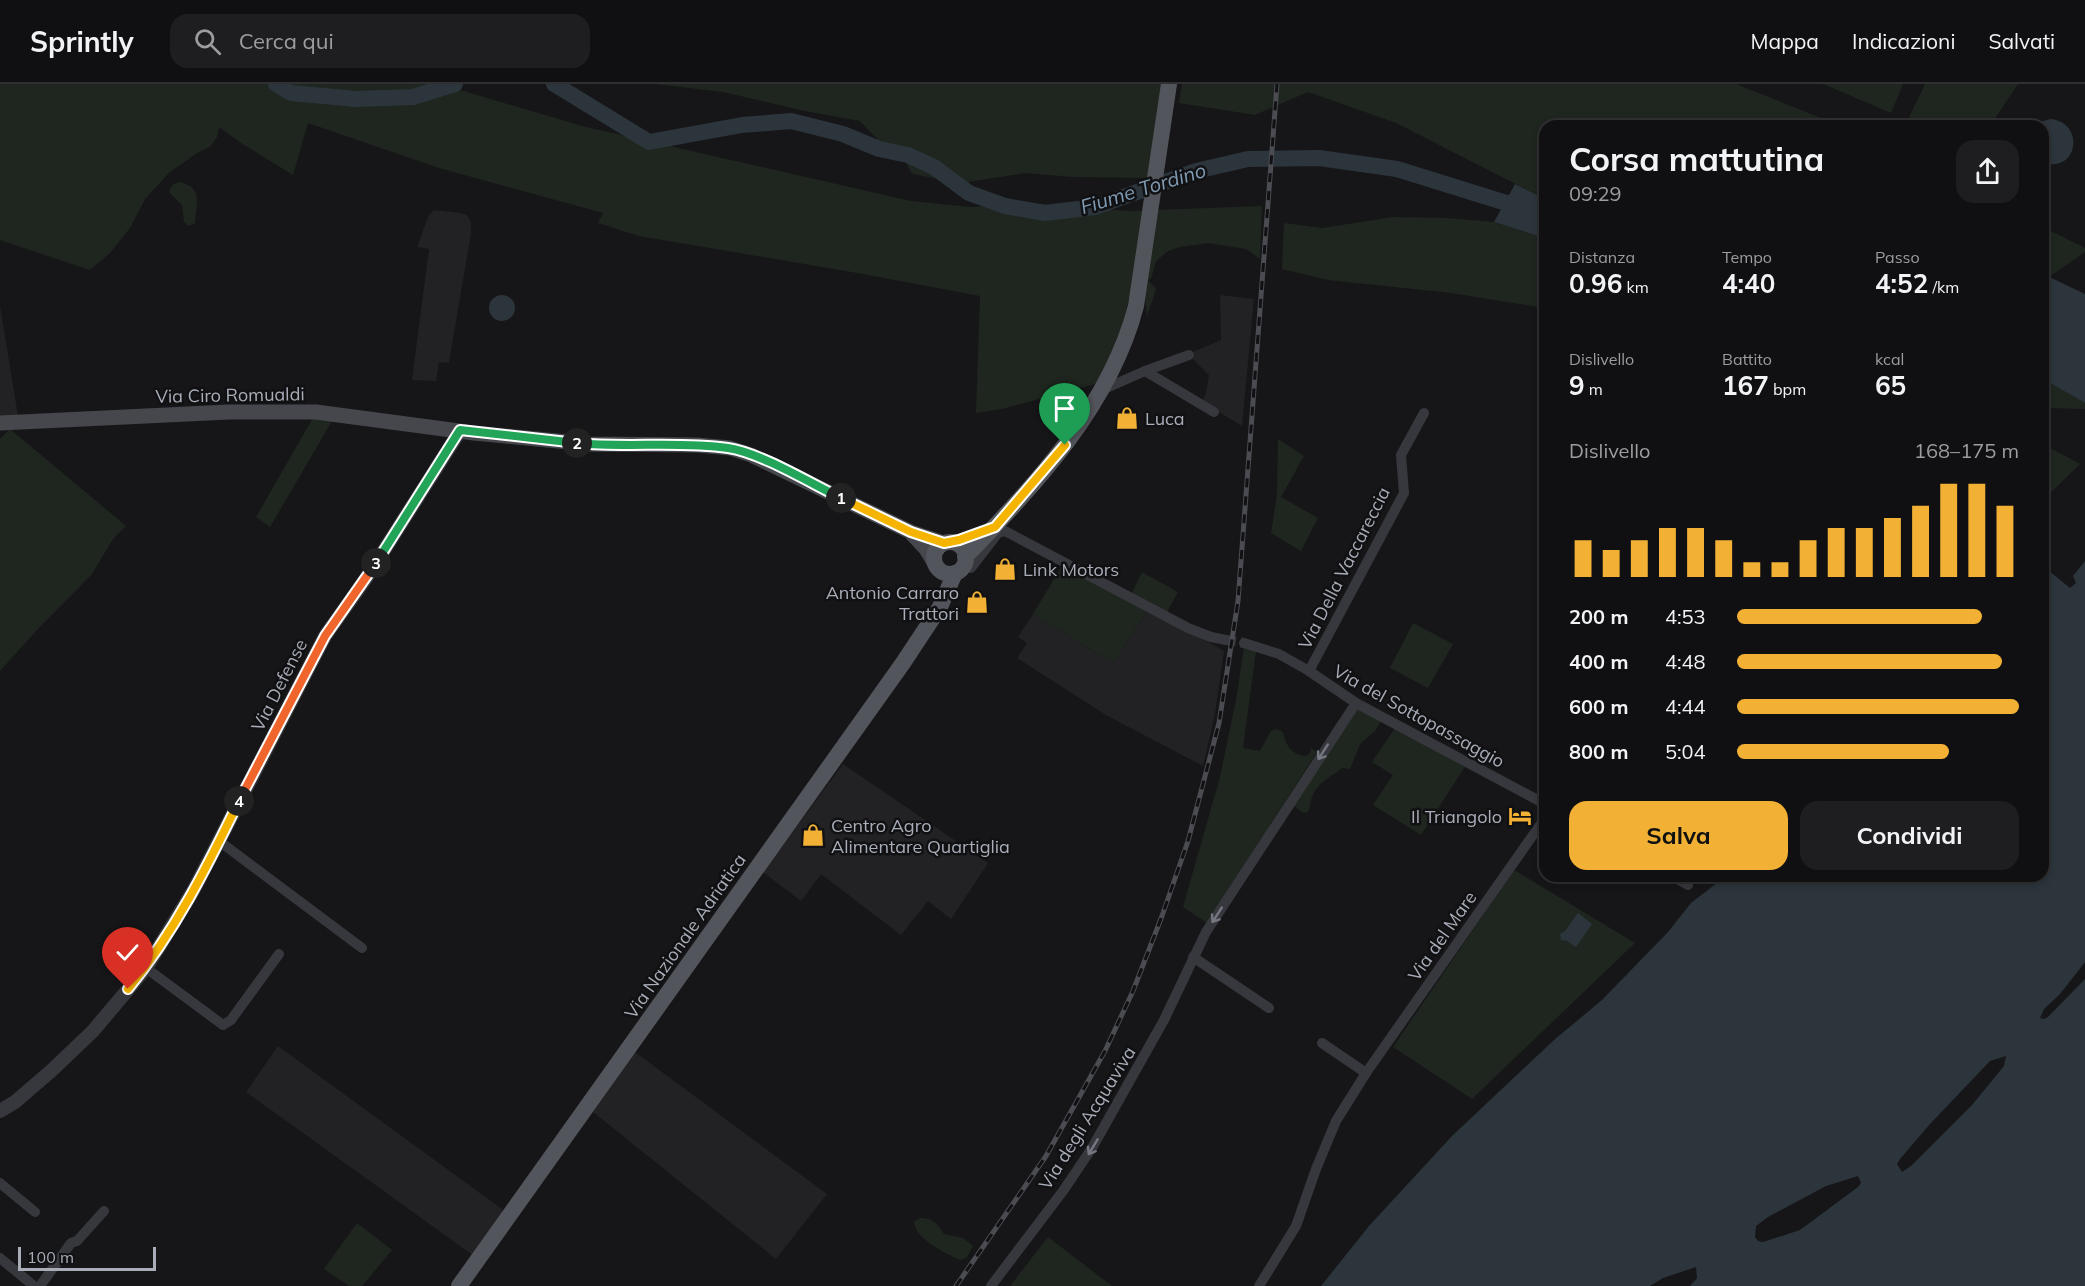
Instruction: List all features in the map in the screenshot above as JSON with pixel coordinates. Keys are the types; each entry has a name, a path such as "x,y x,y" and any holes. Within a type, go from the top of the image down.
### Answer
{"main road":[{"name":"Via Nazionale Adriatica","path":"459,1286 903,663 940,607 961,565 1065,445 1105,385 1131,325 1141,274 1169,84"},
{"name":"Via Ciro Romualdi","path":"0,423 229,412 316,412 590,444 730,448 751,454 911,532 946,543"},
{"name":"Via Nazionale Adriatica","path":"946,543 969,538 995,527"},
{"path":"911,532 937,566 945,573 961,565 961,547 946,543 940,546 935,554 937,566 940,607"}],"street":[{"path":"1105,385 1189,355"},
{"path":"1145,371 1214,412"},
{"name":"Via Della Vaccareccia","path":"1309,671 1404,493 1401,455 1424,413"},
{"name":"Via Defense","path":"0,1111 15,1102 42,1079 93,1031 146,968 181,914 325,636 367,577 460,430"},
{"path":"961,565 971,568 998,533 1005,531 1188,628 1226,640"},
{"name":"Via del Sottopassaggio","path":"1244,643 1279,654 1356,703 1539,801"},
{"name":"Via degli Acquaviva","path":"991,1286 1092,1148 1164,1020 1206,932 1356,703"},
{"name":"Via del Mare","path":"1259,1286 1296,1226 1316,1168 1336,1121 1366,1073 1539,827"},
{"path":"219,841 362,948"},
{"path":"1683,882 1688,885"},
{"path":"146,968 223,1025 231,1020 279,954"},
{"path":"1193,957 1269,1008"},
{"path":"1322,1043 1366,1073"},
{"path":"0,1183 35,1212"},
{"path":"40,1286 70,1243 77,1242 104,1211"},
{"path":"0,1258 34,1286"}],"shaded area":[{"path":"0,84 440,84 582,126 911,201 970,207 1033,204 1130,211 1262,206 1260,259 1246,249 1209,243 1168,251 1156,261 1151,279 1148,280 1156,289 1147,317 1145,296 1129,298 1120,335 1111,358 1095,384 1002,409 976,413 980,296 639,236 598,223 603,213 439,168 308,123 293,175 219,127 217,137 211,146 169,173 145,199 130,228 110,253 90,270 0,240"},
{"path":"655,84 1162,84 1148,178 1072,177 1026,173 961,183 912,174 897,146 881,143 860,121 723,92"},
{"path":"1182,84 1736,84 1826,120 1539,120 1539,196 1396,123 1308,92 1255,115 1179,103"},
{"path":"1823,84 1903,84 1891,113"},
{"path":"1925,84 2018,84 1994,120 1908,120"},
{"path":"2051,119 2062,122 2073,137 2070,155 2064,161 2055,164 2049,164 2049,120 2047,120"},
{"path":"179,182 192,188 197,197 195,223 189,226 184,222 182,205 169,192 172,185"},
{"path":"1515,184 1539,196 1539,236 1494,222"},
{"path":"434,210 467,215 471,222 471,233 449,363 439,362 436,381 412,380 429,249 417,247 428,217"},
{"path":"1393,217 1447,218 1494,222 1539,236 1539,307 1451,293 1328,280 1282,269 1284,223 1322,228"},
{"path":"2049,230 2085,248 2085,252 2049,277"},
{"path":"2049,277 2085,294 2085,403 2049,382"},
{"path":"502,295 511,299 515,308 511,317 502,321 493,317 489,308 493,299"},
{"path":"1220,295 1254,299 1242,426 1202,402 1209,375 1188,354 1221,340"},
{"path":"0,306 5,336 18,416 0,417"},
{"path":"2049,382 2085,403 2085,409 2049,408"},
{"path":"313,418 332,421 270,527 256,517"},
{"path":"10,429 126,526 113,539 92,574 0,671 0,439"},
{"path":"1278,439 1304,456 1281,497 1318,518 1301,551 1271,533 1277,494"},
{"path":"2049,447 2080,464 2049,494"},
{"path":"2085,561 2085,1286 1321,1286 1369,1226 1452,1136 1554,1040 1602,1000 1668,932 1691,903 1718,882 2049,882 2049,571 2070,588 2076,583 2073,576"},
{"path":"1063,564 1149,608 1113,663 1033,614"},
{"path":"1142,572 1178,592 1167,612 1132,593"},
{"path":"1149,608 1224,651 1215,714 1203,766 1106,715 1017,658 1027,643 1018,637 1033,614 1113,663"},
{"path":"1413,623 1453,644 1428,688 1390,668"},
{"path":"1244,647 1256,651 1243,748 1260,751 1271,731 1276,729 1283,732 1287,745 1297,754 1306,756 1311,752 1310,747 1317,752 1207,923 1183,907 1220,777"},
{"path":"1357,708 1381,721 1375,731 1360,744 1350,769 1342,768 1322,783 1313,794 1307,813 1302,812 1294,806"},
{"path":"1395,728 1466,765 1421,835 1373,805 1393,775 1372,762"},
{"path":"843,764 988,863 951,919 928,901 901,935 821,874 801,901 763,872"},
{"path":"1514,870 1635,943 1472,1099 1393,1047"},
{"path":"1578,913 1592,924 1576,947 1561,940 1560,934 1565,931"},
{"path":"278,1046 506,1212 474,1256 246,1092"},
{"path":"635,1052 827,1194 776,1259 593,1112"},
{"path":"920,1218 931,1220 944,1234 963,1238 973,1246 967,1257 961,1260 955,1258 924,1239 914,1222"},
{"path":"357,1223 392,1250 362,1286 349,1286 324,1269"},
{"path":"1048,1237 1112,1286 1010,1286"}],"pier":[{"path":"2085,962 2085,979 2048,1017 2040,1018 2044,1009 2060,994"},
{"path":"2006,1056 2004,1066 1972,1105 1911,1166 1902,1172 1897,1164 1930,1124 1990,1061"},
{"path":"1858,1176 1861,1183 1858,1187 1800,1230 1763,1242 1758,1241 1755,1237 1756,1226 1768,1217 1826,1186"},
{"path":"1696,1267 1697,1278 1690,1286 1650,1286 1663,1278"}],"waterway":[{"name":"Fiume Tordino","path":"276,84 291,93 356,99 413,97 455,84"},
{"name":"Fiume Tordino","path":"554,84 649,142 742,125 791,121 843,134 879,149 908,155 934,167 969,193 1005,206 1045,213 1095,207 1196,171 1248,159 1319,158 1397,169 1539,213"}],"tunnel":[{"path":"1226,640 1244,643"}],"railway":[{"path":"956,1286 1046,1156 1105,1051 1133,991 1188,841 1219,723 1238,601 1277,84"}],"place":[{"name":"Luca","path":"1127,418"},
{"name":"Link Motors","path":"1005,569"},
{"name":"Antonio Carraro Trattori","path":"977,602"},
{"name":"Il Triangolo","path":"1520,816"},
{"name":"Centro Agro Alimentare Quartiglia","path":"813,835"}],"route":[{"path":"128,989 146,968 181,914 325,636 367,577 460,430 590,444 730,448 751,454 911,532 944,543 969,538 995,527 1065,445"}]}
